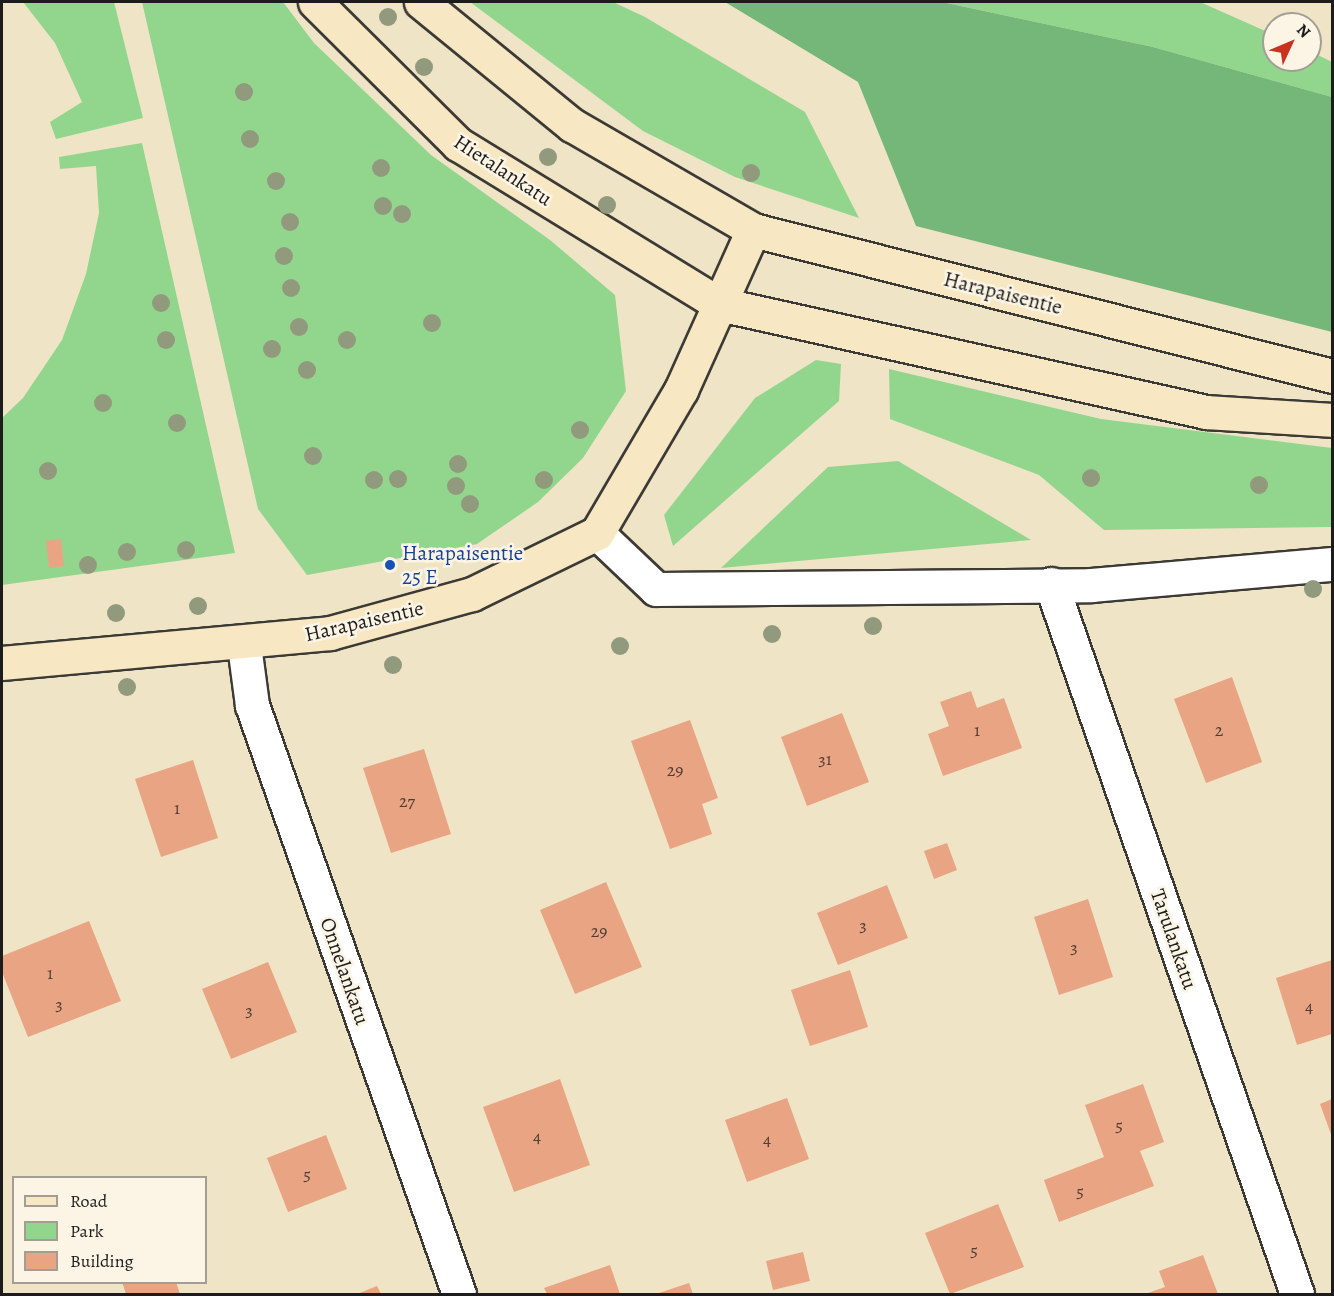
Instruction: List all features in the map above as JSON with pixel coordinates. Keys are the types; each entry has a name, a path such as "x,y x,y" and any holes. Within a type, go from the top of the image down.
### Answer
{"main road":[{"name":"Hietalankatu","path":"315,2 458,144 719,304"},
{"path":"421,2 572,125 753,230 681,390 597,532"},
{"name":"Harapaisentie","path":"753,230 1332,376"},
{"path":"719,304 1206,412 1332,420"},
{"name":"Harapaisentie","path":"2,663 244,645 330,633 472,594 597,532"}],"street":[{"path":"597,532 656,589 1091,585 1332,564"},
{"name":"Tarulankatu","path":"1051,584 1297,1294"},
{"name":"Onnelankatu","path":"244,645 252,705 459,1294"}],"green space":[{"path":"23,2 114,2 143,118 56,139 50,122 82,102 55,43"},
{"path":"142,2 283,2 314,43 431,155 550,240 615,295 626,391 583,458 538,502 477,544 307,575 258,509"},
{"path":"470,2 613,2 645,17 805,112 859,218 735,177 643,131"},
{"path":"725,2 942,2 1153,47 1332,97 1332,332 916,226 858,82"},
{"path":"942,2 1200,2 1262,30 1262,72 1322,72 1322,57 1332,62 1332,97 1153,47"},
{"path":"142,143 235,553 2,585 2,418 23,398 62,340 86,274 99,213 96,166 60,169 59,157"},
{"path":"816,360 841,364 839,401 673,546 664,515 755,398"},
{"path":"889,369 1101,419 1332,448 1332,527 1104,530 1039,475 890,419"},
{"path":"898,461 1031,540 721,568 828,467"}],"building":[{"path":"61,539 64,566 49,568 46,541"},
{"path":"1232,677 1262,762 1206,783 1174,699"},
{"path":"971,691 977,708 1004,698 1022,748 943,776 928,734 949,726 940,702"},
{"path":"842,713 869,782 807,806 781,737"},
{"path":"690,720 718,798 702,804 712,834 670,849 631,741"},
{"path":"424,749 451,834 391,853 363,768"},
{"path":"193,760 218,838 161,857 135,779"},
{"path":"947,843 957,870 934,879 924,851"},
{"path":"606,882 642,967 575,994 540,910"},
{"path":"887,885 908,938 838,965 817,913"},
{"path":"1088,899 1113,977 1059,995 1034,917"},
{"path":"89,921 121,1001 28,1037 2,972 2,956"},
{"path":"1332,960 1332,1034 1297,1045 1276,978"},
{"path":"268,962 297,1032 231,1059 202,989"},
{"path":"850,970 868,1027 810,1046 791,990"},
{"path":"560,1079 590,1165 514,1192 483,1107"},
{"path":"1143,1084 1164,1142 1140,1151 1154,1186 1059,1222 1044,1180 1104,1157 1085,1105"},
{"path":"787,1098 809,1159 747,1182 725,1120"},
{"path":"1332,1099 1332,1137 1320,1104"},
{"path":"326,1135 347,1189 288,1212 267,1158"},
{"path":"998,1204 1024,1267 950,1294 925,1233"},
{"path":"803,1252 810,1281 773,1290 766,1261"},
{"path":"1203,1255 1218,1294 1145,1294 1165,1287 1159,1271"},
{"path":"610,1265 620,1294 547,1294 544,1288"},
{"path":"689,1283 693,1294 656,1294"},
{"path":"123,1284 177,1284 180,1294 126,1294"},
{"path":"377,1286 381,1294 357,1294"}],"place":[{"name":"Harapaisentie 25 E","path":"390,565"}]}
